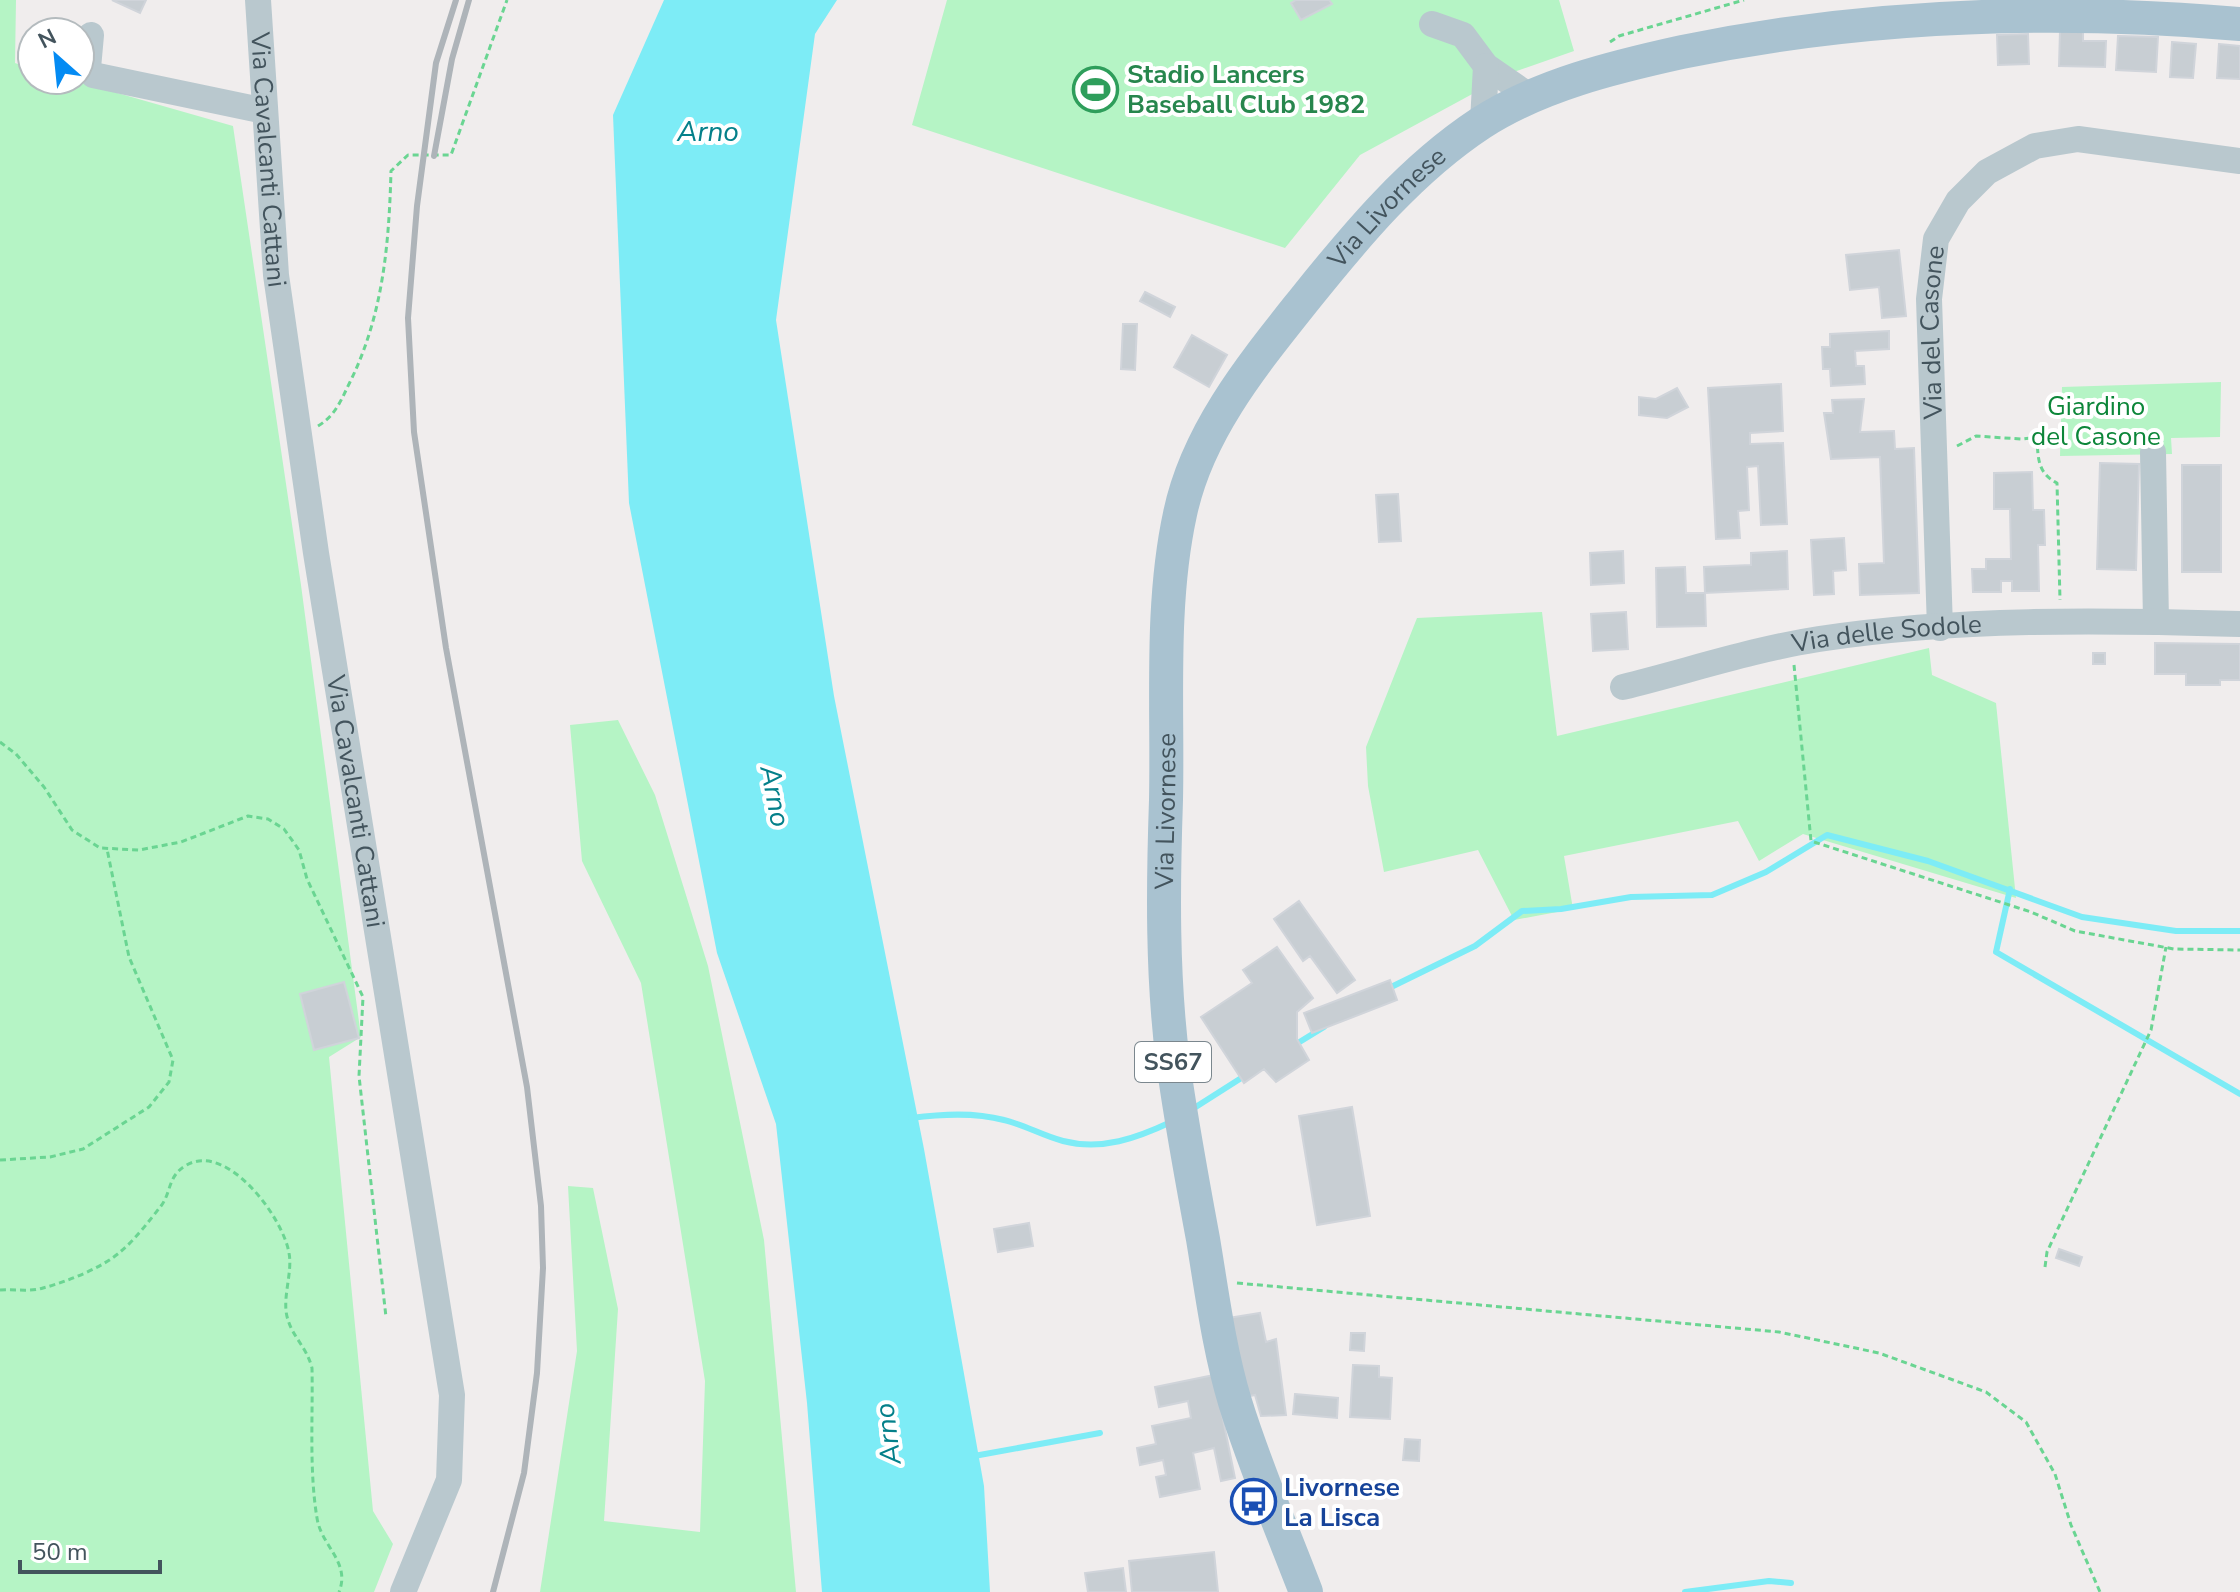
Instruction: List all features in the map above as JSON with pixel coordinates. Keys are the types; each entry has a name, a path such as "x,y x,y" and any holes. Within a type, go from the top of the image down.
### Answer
{"main road":[{"name":"Via Livornese","path":"1306,1592 1234,1399 1220,1346 1172,1059 1166,980 1164,868 1169,630 1180,513 1212,428 1270,343 1328,270 1398,192 1483,122 1531,97 1669,55 1744,40 1890,21 2028,13 2240,24"}],"street":[{"name":"Via Cavalcanti Cattani","path":"258,0 276,275 299,437 452,1395 449,1480 403,1592"},
{"path":"1432,24 1463,35 1486,66 1531,97"},
{"path":"1483,122 1486,66"},
{"path":"96,76 265,111"},
{"name":"Via del Casone","path":"1940,628 1929,299 1936,239 1958,201 1987,172 2035,146 2078,139 2240,161"},
{"path":"2153,452 2156,622"},
{"name":"Via delle Sodole","path":"1623,687 1818,639 1940,628 2156,622 2240,624"}],"path":[{"path":"299,437 332,418 367,347 384,280 391,171 408,155 451,155 507,0"},
{"path":"1934,453 1976,436 2068,434"},
{"path":"2037,437 2038,463 2045,477 2057,483 2060,624"},
{"path":"1793,646 1811,841 2031,912 2075,931 2166,947 2240,950"},
{"path":"0,742 16,754 44,787 72,830 100,848 139,850 181,842 248,816 268,819 284,829 299,850 307,879 363,997 359,1076 370,1204 386,1317"},
{"path":"0,1160 50,1157 83,1149 149,1107 169,1082 173,1060 129,957 107,849"},
{"path":"2045,1267 2047,1252 2151,1030 2166,947"},
{"path":"0,1290 40,1289 120,1253 164,1203 170,1181 184,1166 200,1160 218,1161 239,1176 263,1200 284,1236 290,1254 287,1319 307,1350 312,1368 317,1521 337,1555 344,1579 339,1592"},
{"path":"1210,1281 1779,1332 1879,1353 1986,1392 2026,1422 2055,1474 2071,1525 2100,1592"}],"green space":[{"path":"0,0 16,0 16,96 96,96 96,87 233,126 301,585 361,1037 329,1057 373,1511 393,1544 374,1592 0,1592"},
{"path":"947,0 1559,0 1574,51 1511,73 1360,155 1285,248 912,125"},
{"name":"Giardino del Casone","path":"2221,382 2220,437 2171,438 2172,454 2060,456 2062,387"},
{"path":"1542,612 1557,736 1929,648 1932,675 1996,703 2016,898 1803,834 1759,861 1738,821 1564,856 1573,909 1514,920 1478,850 1384,872 1368,786 1366,747 1417,618"},
{"path":"618,720 655,795 708,966 764,1240 796,1592 540,1592 577,1351 568,1186 593,1188 618,1309 604,1521 700,1532 705,1381 641,983 582,861 570,725"}],"water":[{"name":"Arno","path":"664,0 837,0 815,34 776,320 834,696 924,1149 984,1486 990,1592 822,1592 807,1403 776,1124 717,953 629,503 613,115"}],"building":[{"path":"112,0 146,0 140,13"},
{"path":"1296,0 1329,0 1332,4 1301,20 1291,3"},
{"path":"2060,31 2083,31 2083,41 2106,41 2105,67 2059,66"},
{"path":"2028,34 2029,64 1998,65 1997,35"},
{"path":"2118,36 2158,37 2156,72 2116,70"},
{"path":"2172,42 2196,44 2193,78 2170,77"},
{"path":"2219,44 2240,46 2240,79 2217,78"},
{"path":"1899,250 1906,316 1882,318 1879,287 1850,290 1846,255"},
{"path":"1145,292 1175,307 1170,317 1140,301"},
{"path":"1123,324 1137,324 1135,370 1121,369"},
{"path":"1889,331 1889,349 1855,351 1856,366 1864,366 1865,384 1831,386 1830,369 1823,369 1822,347 1830,347 1830,334"},
{"path":"1192,335 1227,355 1209,387 1174,367"},
{"path":"1781,384 1783,431 1750,433 1750,444 1783,443 1787,524 1761,525 1758,466 1747,467 1749,510 1738,511 1740,538 1716,539 1708,388"},
{"path":"1677,388 1688,407 1667,418 1639,415 1639,397 1656,399"},
{"path":"1864,399 1860,432 1894,431 1895,449 1914,448 1919,593 1860,595 1859,564 1884,563 1880,457 1831,459 1824,413 1833,413 1832,400"},
{"path":"2100,463 2139,464 2136,570 2097,569"},
{"path":"2182,465 2221,465 2221,572 2182,572"},
{"path":"2032,472 2033,510 2044,510 2045,545 2038,545 2039,591 2012,591 2012,581 2001,581 2001,592 1973,592 1972,569 1986,569 1986,559 2011,559 2010,509 1994,509 1994,473"},
{"path":"1398,494 1401,541 1379,542 1376,495"},
{"path":"1844,538 1846,570 1833,571 1834,594 1814,595 1811,540"},
{"path":"1623,551 1624,583 1591,585 1590,553"},
{"path":"1787,551 1788,589 1705,593 1704,567 1751,565 1751,553"},
{"path":"1685,567 1686,593 1705,593 1706,626 1657,627 1656,568"},
{"path":"1626,612 1628,649 1593,651 1591,614"},
{"path":"2155,643 2240,644 2240,680 2220,680 2220,685 2186,685 2186,674 2155,674"},
{"path":"2093,653 2105,653 2105,664 2093,664"},
{"path":"1299,901 1355,980 1337,993 1310,956 1303,961 1274,919"},
{"path":"1277,947 1313,998 1297,1012 1297,1039 1309,1060 1276,1082 1264,1069 1244,1083 1201,1017 1252,983 1243,970"},
{"path":"1390,980 1397,1000 1312,1033 1304,1013"},
{"path":"344,982 359,1038 314,1050 300,994"},
{"path":"1352,1107 1370,1216 1317,1225 1299,1116"},
{"path":"1029,1223 1033,1246 998,1252 994,1229"},
{"path":"2059,1249 2082,1257 2079,1266 2056,1258"},
{"path":"1260,1313 1266,1342 1276,1339 1286,1415 1261,1416 1255,1395 1245,1397 1228,1318"},
{"path":"1351,1333 1365,1333 1364,1351 1350,1350"},
{"path":"1353,1365 1379,1366 1379,1377 1392,1378 1390,1419 1350,1417"},
{"path":"1214,1375 1235,1478 1221,1481 1214,1448 1193,1453 1200,1489 1160,1497 1156,1477 1166,1475 1163,1460 1140,1465 1137,1448 1156,1444 1152,1426 1191,1418 1188,1401 1159,1407 1155,1387"},
{"path":"1295,1394 1338,1398 1337,1418 1293,1414"},
{"path":"1405,1439 1420,1440 1419,1461 1403,1460"},
{"path":"1214,1552 1218,1592 1132,1592 1129,1561"},
{"path":"1123,1568 1126,1592 1088,1592 1085,1573"}],"waterway":[{"path":"1385,990 1475,946 1522,911 1561,909 1631,897 1712,895 1766,872 1827,835 1928,861 2082,917 2176,931 2240,931"},
{"path":"2010,889 1996,952 2240,1094"},
{"path":"1293,1046 1324,1027"},
{"path":"1191,1110 1246,1075"},
{"path":"911,1118 946,1115 993,1117 1077,1144 1105,1144 1132,1138 1171,1122"},
{"path":"974,1456 1100,1433"},
{"path":"1685,1592 1769,1581 1791,1583"}],"railway":[{"path":"456,0 436,63 417,206 408,318 414,432 446,648 527,1087 541,1206 543,1268 537,1373 524,1473 493,1592"},
{"path":"434,156 452,59 469,0"}],"place":[{"name":"Stadio Lancers Baseball Club 1982","path":"1096,89"},
{"name":"Livornese La Lisca","path":"1253,1502"}]}
